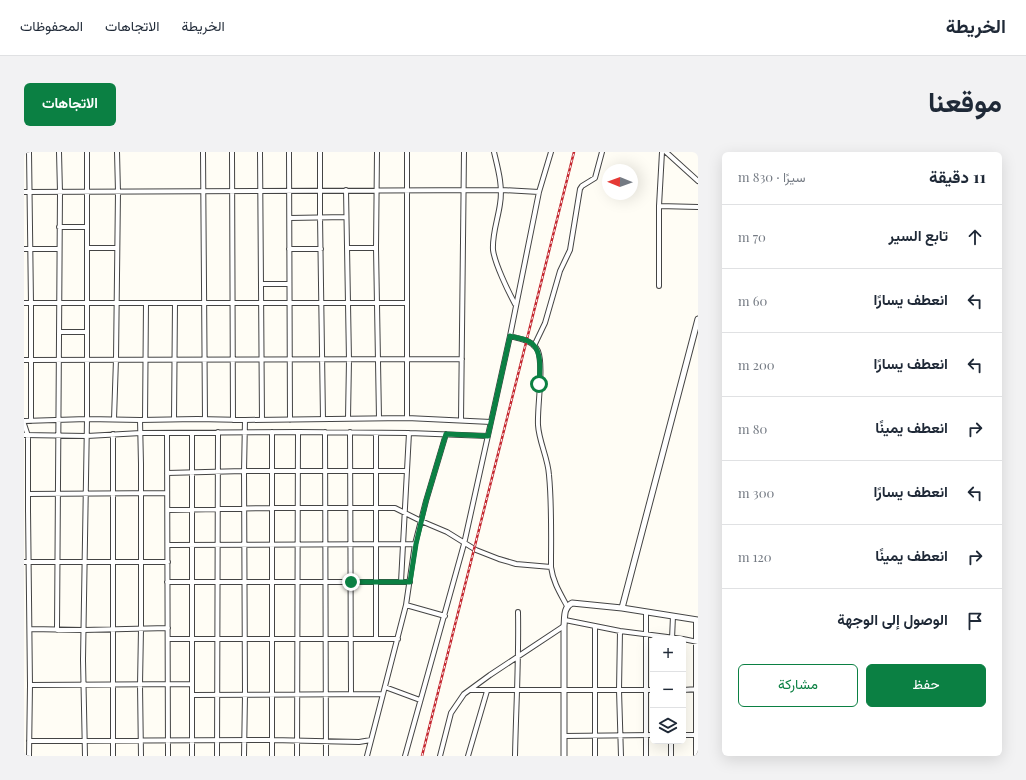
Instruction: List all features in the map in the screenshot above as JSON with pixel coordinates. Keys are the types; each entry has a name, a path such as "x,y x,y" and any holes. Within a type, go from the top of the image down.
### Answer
{"street":[{"path":"29,152 32,303 31,421"},
{"path":"57,630 60,227 58,152"},
{"path":"85,756 83,660 87,436 87,152"},
{"path":"114,419 118,192 117,152"},
{"path":"202,152 205,419"},
{"path":"232,152 233,420"},
{"path":"260,152 262,420"},
{"path":"289,152 290,420"},
{"path":"320,152 323,419"},
{"path":"377,152 376,248 379,418"},
{"path":"407,152 407,418"},
{"path":"461,420 464,152"},
{"path":"494,152 502,190 493,241 493,252 515,304"},
{"path":"405,756 464,544 510,336 515,304 539,192 551,154 547,152"},
{"path":"534,346 545,323 560,271 570,250 580,189 582,186 595,178 602,152"},
{"path":"659,286 659,206 662,152"},
{"path":"666,152 698,181"},
{"path":"24,160 29,161"},
{"path":"346,190 349,360 348,418"},
{"path":"24,192 502,190 539,192"},
{"path":"659,206 698,207"},
{"path":"290,218 346,217"},
{"path":"60,227 87,227"},
{"path":"24,249 59,248"},
{"path":"87,248 117,248"},
{"path":"347,248 376,248"},
{"path":"289,249 321,249"},
{"path":"261,284 289,284"},
{"path":"24,303 407,303"},
{"path":"145,420 146,303"},
{"path":"174,419 175,303"},
{"path":"622,608 698,318"},
{"path":"59,332 87,332"},
{"path":"510,336 529,342 539,353 538,432 549,475 552,577 567,606"},
{"path":"24,360 462,359"},
{"path":"29,756 30,629 29,584 26,562 26,510 28,494 26,436 24,423 31,421 87,419 290,420 348,418 407,418 491,422"},
{"path":"140,420 141,756"},
{"path":"244,756 245,420"},
{"path":"26,436 87,436 141,433 218,432 350,432 488,436"},
{"path":"217,756 218,432"},
{"path":"272,432 272,756"},
{"path":"297,756 298,432"},
{"path":"325,432 326,756"},
{"path":"350,432 351,694"},
{"path":"167,433 168,756"},
{"path":"192,433 192,756"},
{"path":"376,433 376,639"},
{"path":"402,582 409,433"},
{"path":"113,434 113,756"},
{"path":"367,756 406,605 421,521 446,434"},
{"path":"167,473 244,471 407,471"},
{"path":"28,494 167,493"},
{"path":"168,510 245,508 395,508 447,532 464,544 508,562 551,567"},
{"path":"168,545 416,544"},
{"path":"26,562 168,562"},
{"path":"167,582 410,582"},
{"path":"24,584 29,584"},
{"path":"564,756 564,620 565,610 567,606 572,603 622,608 697,620 696,756"},
{"path":"406,605 444,616"},
{"path":"515,756 518,612"},
{"path":"646,612 646,756"},
{"path":"672,636 673,616"},
{"path":"564,620 595,627 659,636"},
{"path":"440,756 451,713 462,697 469,690 564,626"},
{"path":"595,627 595,756"},
{"path":"30,629 114,630 168,628"},
{"path":"620,631 620,756"},
{"path":"168,639 398,639"},
{"path":"686,640 697,642"},
{"path":"24,648 30,648"},
{"path":"30,685 192,684"},
{"path":"385,687 420,700"},
{"path":"469,690 564,691 650,690"},
{"path":"686,690 697,690"},
{"path":"468,756 488,691"},
{"path":"192,694 383,694"},
{"path":"24,705 29,705"},
{"path":"564,736 650,735"},
{"path":"686,735 697,735"},
{"path":"29,741 298,740 359,742 371,740"},
{"path":"671,744 671,756"}],"railway":[{"path":"422,756 574,152"}],"route":[{"path":"351,582 410,582 412,564 426,501 446,434 488,436 510,336 524,339 533,344 538,350 540,367 539,384"}]}
